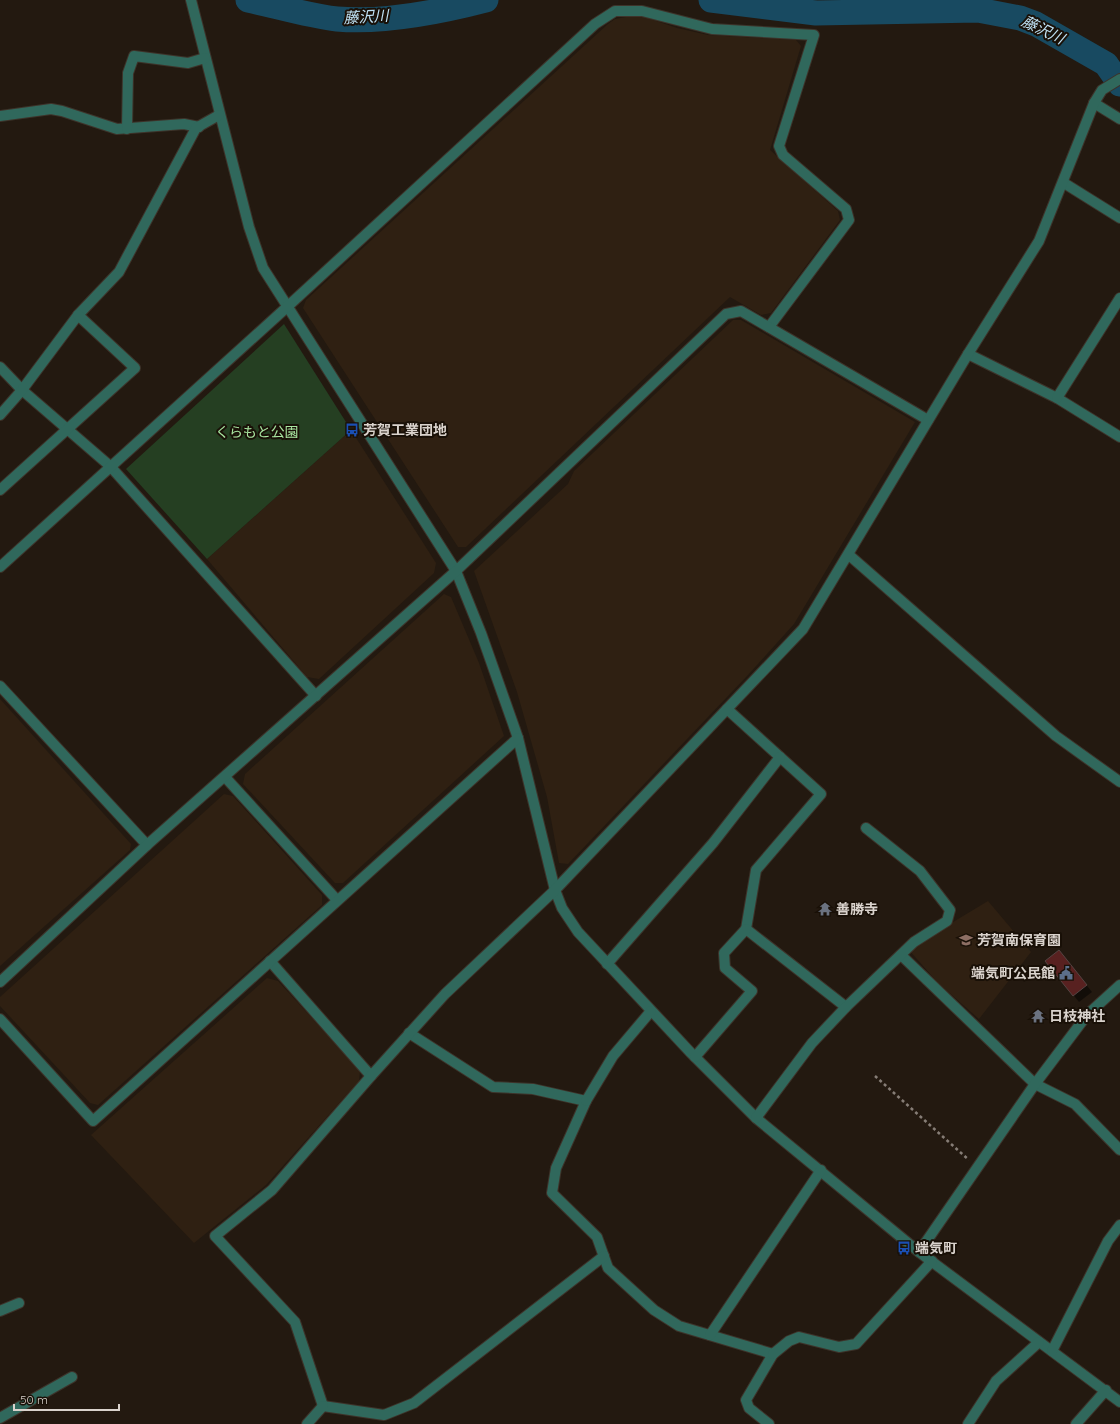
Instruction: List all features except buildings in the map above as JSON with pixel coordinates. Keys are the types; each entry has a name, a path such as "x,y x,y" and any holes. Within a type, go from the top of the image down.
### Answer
{"street":[{"path":"191,0 219,115 249,227 263,268 456,570 481,634 518,738 555,890 562,908 578,932 607,964 695,1057 756,1118 920,1252 1120,1402"},
{"path":"2,562 287,307 595,24 615,11 642,10 712,30 814,35 779,146 783,155 846,209 849,220 770,327"},
{"path":"127,129 128,73 134,56 188,63 205,58"},
{"path":"323,1406 295,1322 215,1236 272,1190 371,1076 445,994 555,890 803,629 849,555 968,354 1039,241 1064,183 1094,102 1102,90 1120,79"},
{"path":"1094,102 1120,119"},
{"path":"0,116 51,109 62,111 117,129 184,124 198,127"},
{"path":"0,415 22,390 78,315 119,272 198,127 219,115"},
{"path":"1064,183 1120,218"},
{"path":"1057,398 1120,298"},
{"path":"0,982 147,845 456,570 726,314 741,311 928,420"},
{"path":"0,490 134,368 78,315"},
{"path":"968,354 1057,398 1120,437"},
{"path":"0,367 22,390 110,466 316,696"},
{"path":"849,555 1056,736 1120,782"},
{"path":"0,686 147,845"},
{"path":"695,1057 752,992 725,968 724,953 746,929 756,870 821,794 727,709"},
{"path":"0,1019 93,1121 518,738"},
{"path":"607,964 713,842 780,757"},
{"path":"225,777 337,900"},
{"path":"756,1118 812,1043 846,1007 914,942 947,921 950,910 920,871 866,828"},
{"path":"746,929 846,1007"},
{"path":"901,955 1035,1084 1075,1104 1120,1150"},
{"path":"270,961 371,1076"},
{"path":"920,1252 1035,1084 1087,1015 1120,985"},
{"path":"651,1011 613,1056 586,1101 556,1168 552,1193 596,1237 608,1268 654,1310 679,1326 773,1354"},
{"path":"409,1033 493,1087 533,1089 586,1101"},
{"path":"710,1335 821,1170"},
{"path":"1052,1351 1108,1241 1120,1225"},
{"path":"323,1406 384,1415 414,1403 604,1256"},
{"path":"769,1424 749,1408 746,1400 773,1354 789,1341 799,1337 839,1347 856,1344 932,1261"},
{"path":"0,1311 19,1303"},
{"path":"968,1424 996,1381 1039,1342"},
{"path":"0,1418 72,1377"},
{"path":"1076,1424 1106,1390"},
{"path":"307,1424 323,1406"}],"path":[{"path":"875,1076 977,1167"}],"shaded area":[{"path":"626,17 645,17 677,28 708,35 796,40 801,46 770,150 838,211 840,220 771,313 761,315 730,297 466,547 458,547 303,308 306,300 608,24 615,19"},
{"path":"733,320 741,320 915,422 794,624 748,675 568,864 559,863 547,797 517,692 474,571 568,484 574,471"},
{"path":"351,430 436,563 434,573 319,679 307,677 207,559"},
{"path":"444,594 451,597 479,663 504,736 343,883 335,883 243,784 245,774"},
{"path":"0,699 131,844 130,850 0,966"},
{"path":"224,794 233,796 322,895 322,905 98,1105 90,1103 0,1006 0,997"},
{"path":"988,901 1031,952 979,1019 938,983 909,950"},
{"path":"267,978 278,981 360,1070 359,1081 266,1185 194,1243 91,1135"}],"green space":[{"name":"くらもと公園","path":"284,324 351,430 207,559 126,469"}],"waterway":[{"name":"藤沢川","path":"248,0 315,16 355,20 412,16 486,0"},
{"name":"藤沢川","path":"711,0 816,13 978,10 1020,18 1036,24 1106,64 1120,84"}],"place":[{"name":"芳賀工業団地","path":"352,430"},
{"name":"善勝寺","path":"825,909"},
{"name":"芳賀南保育園","path":"966,940"},
{"name":"端気町公民館","path":"1066,973"},
{"name":"日枝神社","path":"1038,1016"},
{"name":"端気町","path":"904,1248"}]}
